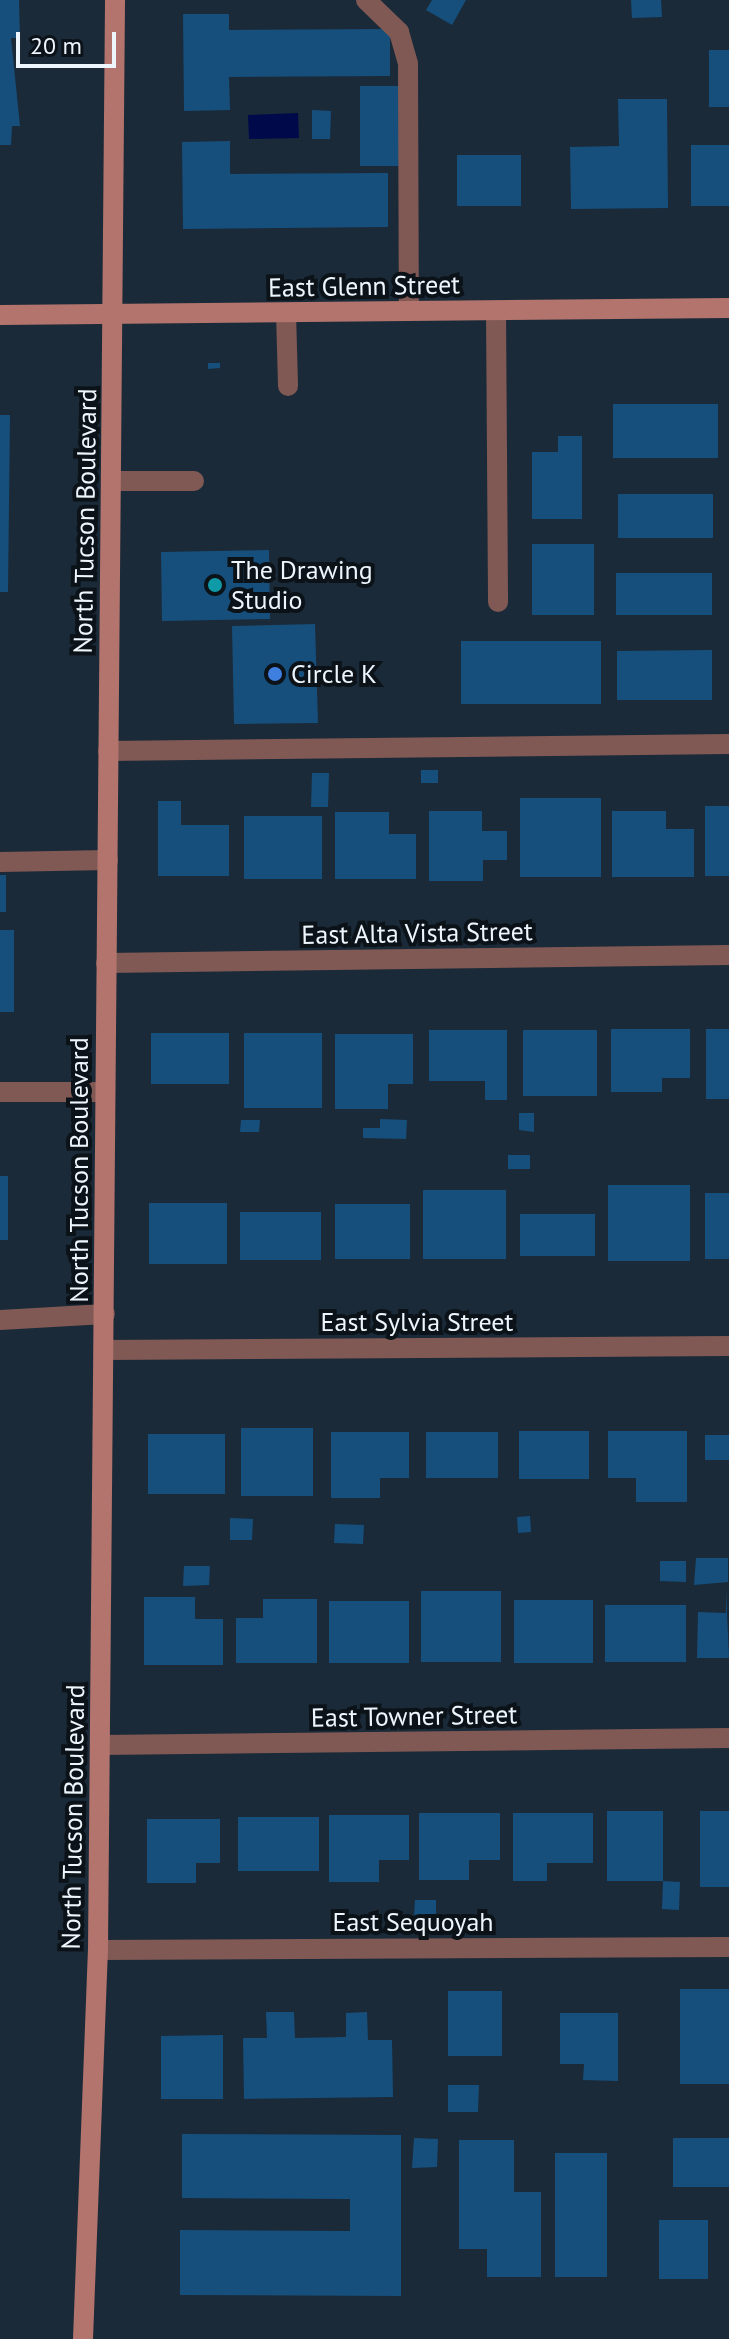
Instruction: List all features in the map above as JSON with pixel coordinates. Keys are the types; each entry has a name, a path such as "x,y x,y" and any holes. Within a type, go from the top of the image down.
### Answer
{"main road":[{"name":"North Tucson Boulevard","path":"83,2339 98,1950 105,1350 103,1092 114,314 115,0"},
{"name":"East Glenn Street","path":"0,315 729,308"}],"street":[{"path":"366,0 399,32 408,64 409,311"},
{"path":"496,311 498,602"},
{"path":"286,313 288,386"},
{"path":"111,481 194,481"},
{"path":"108,751 729,744"},
{"path":"0,862 108,860"},
{"name":"East Alta Vista Street","path":"106,963 729,955"},
{"path":"0,1092 103,1092"},
{"path":"0,1320 105,1314"},
{"name":"East Sylvia Street","path":"105,1350 729,1346"},
{"name":"East Towner Street","path":"100,1745 729,1738"},
{"name":"East Sequoyah","path":"98,1950 729,1947"}],"shaded area":[{"path":"298,113 299,138 249,139 248,115"}],"building":[{"path":"0,0 19,0 20,38 11,38 20,126 12,126 11,145 0,145"},
{"path":"432,0 466,0 452,25 426,10"},
{"path":"631,0 661,0 662,17 632,18"},
{"path":"183,14 229,14 229,30 390,29 390,76 229,77 230,110 184,111"},
{"path":"709,50 729,50 729,107 709,107"},
{"path":"360,86 405,86 405,166 360,166"},
{"path":"618,99 667,99 668,208 571,209 570,147 619,146"},
{"path":"312,110 331,111 330,139 312,139"},
{"path":"230,141 230,174 388,173 388,227 183,229 182,142"},
{"path":"691,145 729,145 729,206 691,206"},
{"path":"457,155 521,155 521,206 457,206"},
{"path":"208,363 220,363 220,368 208,369"},
{"path":"613,404 718,404 718,458 613,458"},
{"path":"0,415 10,415 8,592 0,592"},
{"path":"558,436 582,436 582,519 532,519 532,452 558,452"},
{"path":"618,494 713,494 713,538 618,538"},
{"path":"532,544 594,544 594,615 532,615"},
{"name":"The Drawing Studio","path":"269,550 270,619 162,621 161,552"},
{"path":"616,573 712,573 712,615 616,615"},
{"name":"Circle K","path":"315,624 318,723 234,724 232,626"},
{"path":"461,641 601,641 601,704 461,704"},
{"path":"712,650 712,700 617,700 617,651"},
{"path":"421,770 438,770 438,783 421,783"},
{"path":"312,773 329,773 328,807 311,807"},
{"path":"520,798 601,798 601,877 520,877"},
{"path":"158,801 181,801 181,825 229,825 229,876 158,876"},
{"path":"705,806 729,806 729,876 705,876"},
{"path":"429,811 482,811 482,831 507,831 507,860 483,860 483,881 429,881"},
{"path":"612,811 666,811 666,829 694,829 694,877 612,877"},
{"path":"335,812 389,812 389,834 416,834 416,879 335,879"},
{"path":"244,816 322,816 322,879 244,879"},
{"path":"0,875 6,875 6,912 0,912"},
{"path":"0,930 14,930 14,1012 0,1012"},
{"path":"611,1029 690,1029 690,1078 662,1078 662,1092 611,1092"},
{"path":"706,1029 729,1029 729,1099 706,1099"},
{"path":"429,1030 507,1030 507,1100 485,1100 485,1081 429,1081"},
{"path":"523,1030 597,1030 597,1096 523,1096"},
{"path":"151,1033 229,1033 229,1084 151,1084"},
{"path":"244,1033 322,1033 322,1108 244,1108"},
{"path":"335,1034 413,1034 413,1084 388,1084 388,1109 335,1109"},
{"path":"519,1113 534,1113 534,1132 519,1130"},
{"path":"380,1119 407,1120 406,1139 363,1138 363,1128 380,1128"},
{"path":"241,1120 260,1120 259,1132 240,1132"},
{"path":"508,1155 530,1155 530,1169 508,1169"},
{"path":"0,1176 8,1176 8,1240 0,1240"},
{"path":"608,1185 690,1185 690,1261 608,1261"},
{"path":"423,1190 506,1190 506,1259 423,1259"},
{"path":"705,1193 729,1193 729,1259 705,1259"},
{"path":"149,1203 227,1203 227,1264 149,1264"},
{"path":"335,1204 410,1204 410,1259 335,1259"},
{"path":"240,1212 321,1212 321,1260 240,1260"},
{"path":"520,1214 595,1214 595,1256 520,1256"},
{"path":"241,1428 313,1428 313,1496 241,1496"},
{"path":"519,1431 589,1431 589,1479 519,1479"},
{"path":"608,1431 687,1431 687,1502 636,1502 636,1478 608,1478"},
{"path":"331,1432 409,1432 409,1478 380,1478 380,1498 331,1498"},
{"path":"426,1432 498,1432 498,1478 426,1478"},
{"path":"148,1434 225,1434 225,1494 148,1494"},
{"path":"705,1435 729,1435 729,1460 705,1460"},
{"path":"530,1516 531,1532 518,1533 517,1517"},
{"path":"230,1518 253,1519 252,1540 230,1540"},
{"path":"335,1524 364,1525 363,1544 334,1543"},
{"path":"696,1558 728,1558 728,1582 694,1585"},
{"path":"660,1561 686,1561 686,1582 660,1581"},
{"path":"184,1566 210,1566 209,1585 183,1586"},
{"path":"726,1589 729,1658 697,1658 698,1612 726,1613"},
{"path":"421,1591 501,1591 501,1662 421,1662"},
{"path":"144,1597 195,1597 195,1619 223,1619 223,1665 144,1665"},
{"path":"263,1599 317,1599 317,1663 236,1663 236,1618 263,1618"},
{"path":"514,1600 593,1600 593,1663 514,1663"},
{"path":"329,1601 409,1601 409,1663 329,1663"},
{"path":"605,1605 686,1605 686,1662 605,1662"},
{"path":"607,1811 663,1811 663,1881 607,1881"},
{"path":"700,1811 729,1811 729,1887 700,1887"},
{"path":"419,1813 500,1813 500,1860 469,1860 469,1880 419,1880"},
{"path":"513,1813 593,1813 593,1863 547,1863 547,1881 513,1881"},
{"path":"329,1815 409,1815 409,1860 379,1860 379,1882 329,1882"},
{"path":"238,1817 319,1817 319,1871 238,1871"},
{"path":"147,1819 220,1819 220,1863 196,1863 196,1883 147,1883"},
{"path":"663,1881 680,1882 679,1910 662,1909"},
{"path":"415,1900 436,1900 436,1918 414,1917"},
{"path":"680,1989 729,1989 729,2084 680,2084"},
{"path":"448,1991 502,1991 502,2056 448,2056"},
{"path":"266,2012 294,2012 295,2038 346,2037 346,2013 367,2012 368,2040 392,2040 393,2097 244,2099 243,2038 267,2038"},
{"path":"560,2013 618,2013 618,2081 583,2080 584,2064 560,2064"},
{"path":"223,2035 223,2099 161,2099 161,2036"},
{"path":"448,2085 479,2085 478,2112 448,2112"},
{"path":"182,2134 401,2135 401,2296 180,2295 180,2230 350,2231 350,2199 182,2198"},
{"path":"414,2138 438,2139 437,2167 412,2168"},
{"path":"673,2138 729,2138 729,2187 673,2187"},
{"path":"459,2140 514,2140 514,2192 541,2192 541,2277 487,2277 487,2249 459,2249"},
{"path":"555,2153 607,2153 607,2277 555,2277"},
{"path":"659,2220 708,2220 708,2279 659,2279"}],"place":[{"name":"The Drawing Studio","path":"215,585"},
{"name":"Circle K","path":"275,674"}]}
